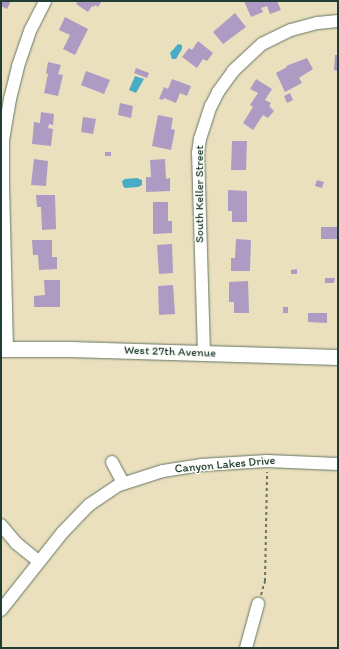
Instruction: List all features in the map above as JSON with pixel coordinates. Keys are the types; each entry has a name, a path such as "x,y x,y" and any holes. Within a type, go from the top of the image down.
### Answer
{"main road":[{"name":"West 27th Avenue","path":"4,349 338,357"}],"street":[{"path":"4,349 4,132 11,92 18,66 31,29 45,1"},
{"name":"South Keller Street","path":"204,353 198,164 200,139 207,116 225,82 250,54 276,36 290,30 318,23 338,21"},
{"name":"Canyon Lakes Drive","path":"1,610 38,561 89,505 123,484 163,471 194,466 267,461 338,464"},
{"path":"112,462 123,484"},
{"path":"1,525 16,543 38,561"},
{"path":"246,648 258,604"}],"path":[{"path":"258,604 265,581 267,461"}],"water":[{"path":"178,44 182,45 182,49 176,59 172,59 170,53"},
{"path":"135,76 144,79 136,93 129,90"},
{"path":"137,178 142,180 142,185 138,187 125,188 123,186 122,181 125,179"}],"building":[{"path":"1,1 11,1 7,9 1,6"},
{"path":"78,1 102,1 98,7 95,5 94,7 92,6 88,12 76,4"},
{"path":"244,1 277,1 281,10 270,14 267,6 261,8 263,12 251,17"},
{"path":"235,13 246,27 223,44 213,32"},
{"path":"65,17 88,29 75,55 63,49 70,35 59,30"},
{"path":"198,41 213,53 207,61 203,59 197,68 182,57 189,48 192,50"},
{"path":"335,55 338,55 338,71 334,70"},
{"path":"307,58 313,69 299,78 302,83 285,92 276,73 287,67 286,66"},
{"path":"48,62 61,65 58,74 63,75 58,96 44,93 48,74 46,73"},
{"path":"136,68 149,73 147,78 134,73"},
{"path":"86,71 110,80 104,94 81,85"},
{"path":"172,79 191,86 187,96 180,93 176,103 164,98 163,100 159,99 164,87 168,89"},
{"path":"256,79 272,89 265,100 271,103 269,106 274,111 268,118 263,115 253,130 243,123 253,107 250,105 258,93 250,89"},
{"path":"290,93 293,100 287,103 284,96"},
{"path":"120,103 133,106 131,118 118,115"},
{"path":"41,112 54,114 53,125 49,124 48,128 53,129 51,146 32,144 34,122 40,123"},
{"path":"158,115 173,118 171,129 175,130 171,150 152,146"},
{"path":"83,117 96,119 93,134 81,132"},
{"path":"232,141 247,141 246,170 231,170"},
{"path":"105,152 111,152 111,156 105,156"},
{"path":"34,159 48,161 46,186 31,185"},
{"path":"165,159 166,179 170,178 170,191 146,192 146,177 151,177 150,160"},
{"path":"317,180 324,182 322,188 315,186"},
{"path":"228,190 247,191 247,222 232,222 232,211 228,211"},
{"path":"36,195 55,195 56,229 42,230 41,207 37,207"},
{"path":"153,202 168,202 168,221 172,221 172,233 153,234"},
{"path":"321,227 338,227 338,239 321,239"},
{"path":"236,239 251,240 250,271 231,271 231,258 235,258"},
{"path":"32,240 52,240 52,257 57,257 57,269 39,270 38,255 33,255"},
{"path":"172,244 173,273 159,274 157,245"},
{"path":"297,269 297,274 291,274 291,270"},
{"path":"325,278 335,278 334,283 325,283"},
{"path":"44,280 60,280 60,307 34,307 34,296 45,295"},
{"path":"248,281 249,313 234,313 234,302 229,302 229,282"},
{"path":"173,285 175,314 159,315 158,286"},
{"path":"283,307 288,307 288,313 283,313"},
{"path":"308,313 327,313 327,323 308,322"}]}
